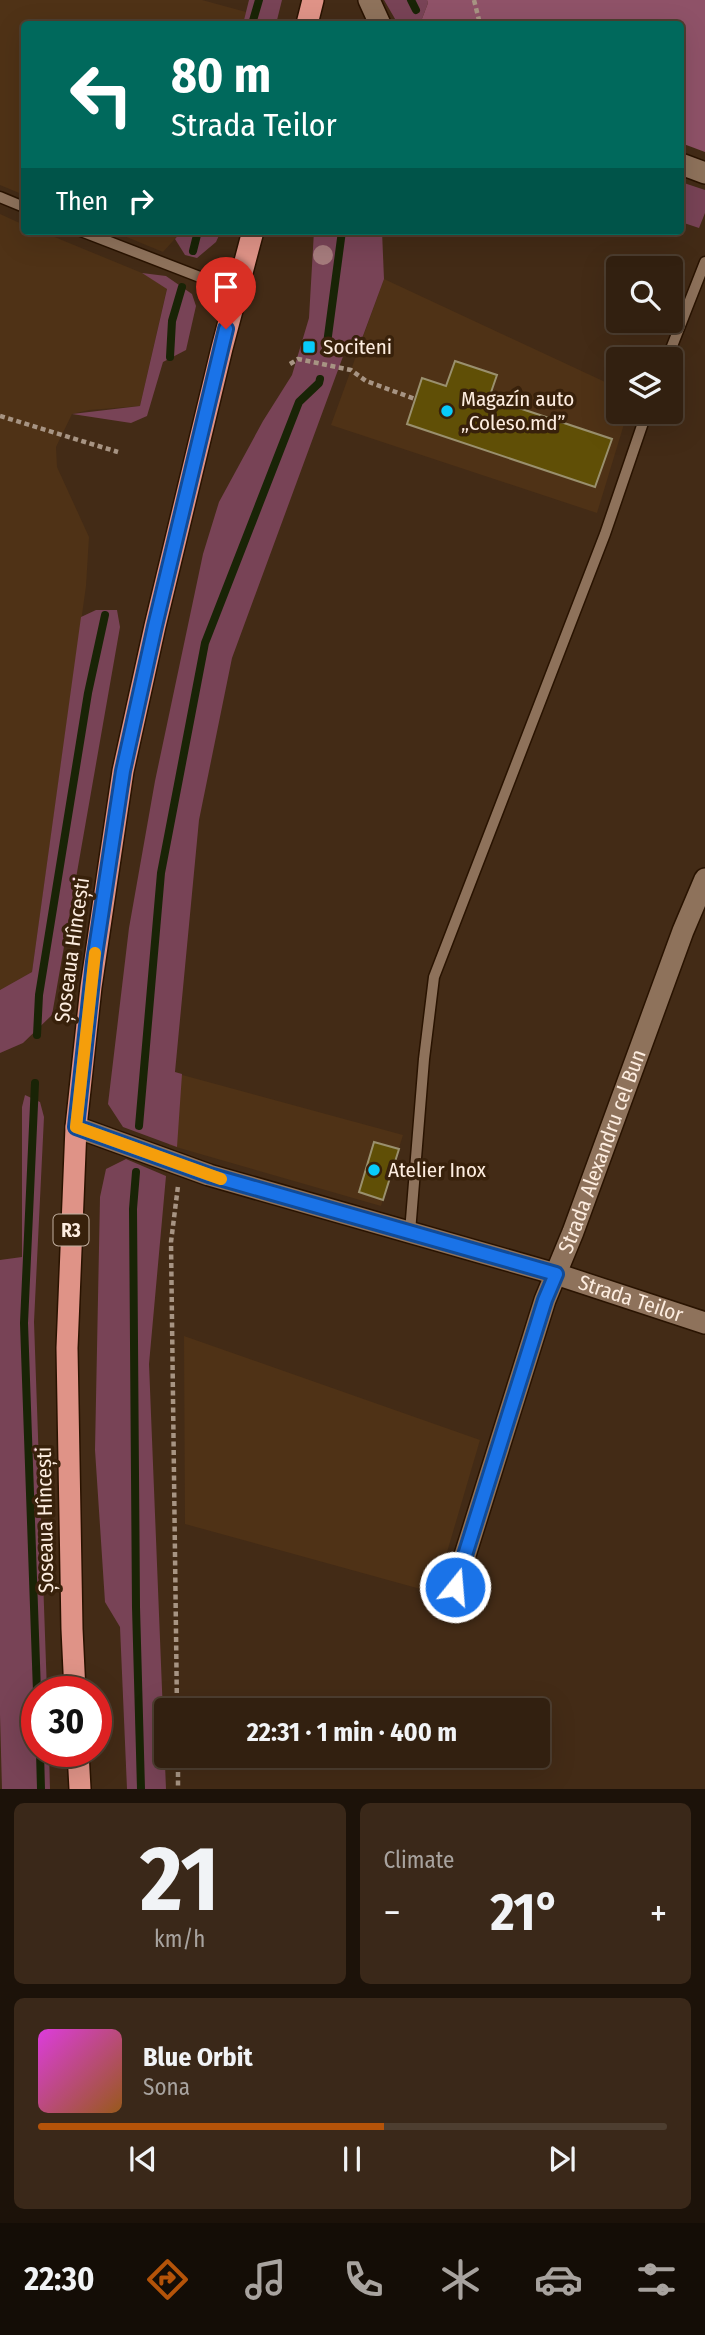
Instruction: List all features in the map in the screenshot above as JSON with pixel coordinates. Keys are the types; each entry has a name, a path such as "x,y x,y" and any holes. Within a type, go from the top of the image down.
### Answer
{"highway":[{"path":"308,21 313,0"},
{"name":"Șoseaua Hîncești","path":"74,1676 67,1348 76,1127 96,950 123,771 158,612 252,235"},
{"path":"79,1767 80,1789"}],"street":[{"path":"369,0 379,21"},
{"path":"684,165 705,173"},
{"name":"Strada Alexandru cel Bun","path":"455,1587 541,1313 683,931 705,879"},
{"name":"Strada Teilor","path":"76,1127 209,1175 556,1274 705,1323"}],"lane":[{"path":"0,197 21,206"},
{"path":"91,235 236,291"},
{"path":"672,347 705,262"},
{"path":"410,1232 424,1059 435,977 606,534 643,424"}],"path":[{"path":"474,0 479,21"},
{"path":"290,364 298,359 351,370 366,381 415,399"},
{"path":"0,416 118,452"},
{"path":"177,1698 171,1242 181,1165"},
{"path":"178,1768 178,1789"}],"shaded area":[{"path":"0,0 202,0 246,12 244,21 21,21 21,194 0,185"},
{"path":"249,0 282,0 277,21 244,21"},
{"path":"384,0 427,0 421,21 396,21"},
{"path":"427,0 705,0 705,152 684,144 684,21 421,21"},
{"path":"684,183 705,190 705,213 699,228 684,223"},
{"path":"0,214 21,224 21,235 50,235 142,273 167,288 140,406 72,414 56,447 57,467 89,537 86,586 32,972 0,990"},
{"path":"122,235 178,235 163,252"},
{"path":"178,235 219,235 216,242 197,258 185,255 175,239"},
{"path":"314,235 382,235 384,279 357,352 345,351 232,658 199,820 175,1072 182,1074 177,1147 123,1127 108,1104 129,928 155,781 203,554 219,502 263,421 292,375 309,318"},
{"path":"142,273 166,276 192,294 196,306 186,350 163,362 147,416 131,423 72,414 140,406 167,289"},
{"path":"384,279 606,382 606,424 624,424 597,513 331,425"},
{"path":"96,610 117,610 120,627 52,1015 23,1043 0,1053 0,990 32,972 81,617"},
{"name":"Atelier Inox","path":"175,1073 403,1135 381,1206 169,1145"},
{"path":"25,1095 40,1102 44,1117 34,1322 46,1676 21,1676 21,1767 49,1767 50,1789 2,1789 0,1260 22,1257 22,1107"},
{"path":"126,1159 166,1176 149,1364 162,1698 154,1698 154,1768 165,1768 166,1789 127,1789 120,1627 105,1602 95,1450 100,1197 106,1169"},
{"path":"184,1336 480,1440 435,1593 185,1524"}],"building":[{"path":"455,361 497,375 489,398 612,439 595,487 407,424 422,378 446,386"},
{"path":"374,1142 399,1149 383,1200 359,1192"}],"waterway":[{"path":"253,21 259,0"},
{"path":"411,0 416,10"},
{"path":"193,251 197,235"},
{"path":"326,351 341,235"},
{"path":"170,357 172,321 182,287"},
{"path":"139,1126 161,873 205,643 299,402 320,379"},
{"path":"37,1035 39,995 88,693 105,615"},
{"path":"35,1083 24,1323 36,1676"},
{"path":"136,1172 133,1209 136,1607 141,1789"},
{"path":"40,1767 41,1789"}],"slow traffic":[{"path":"95,953 76,1127 221,1179"}],"place":[{"name":"Sociteni","path":"309,347"},
{"name":"Magazín auto „Coleso.md”","path":"447,411"},
{"name":"Atelier Inox","path":"374,1170"}],"route":[{"path":"226,329 123,771 94,962 76,1127 209,1175 556,1274 545,1300 455,1587"}]}
